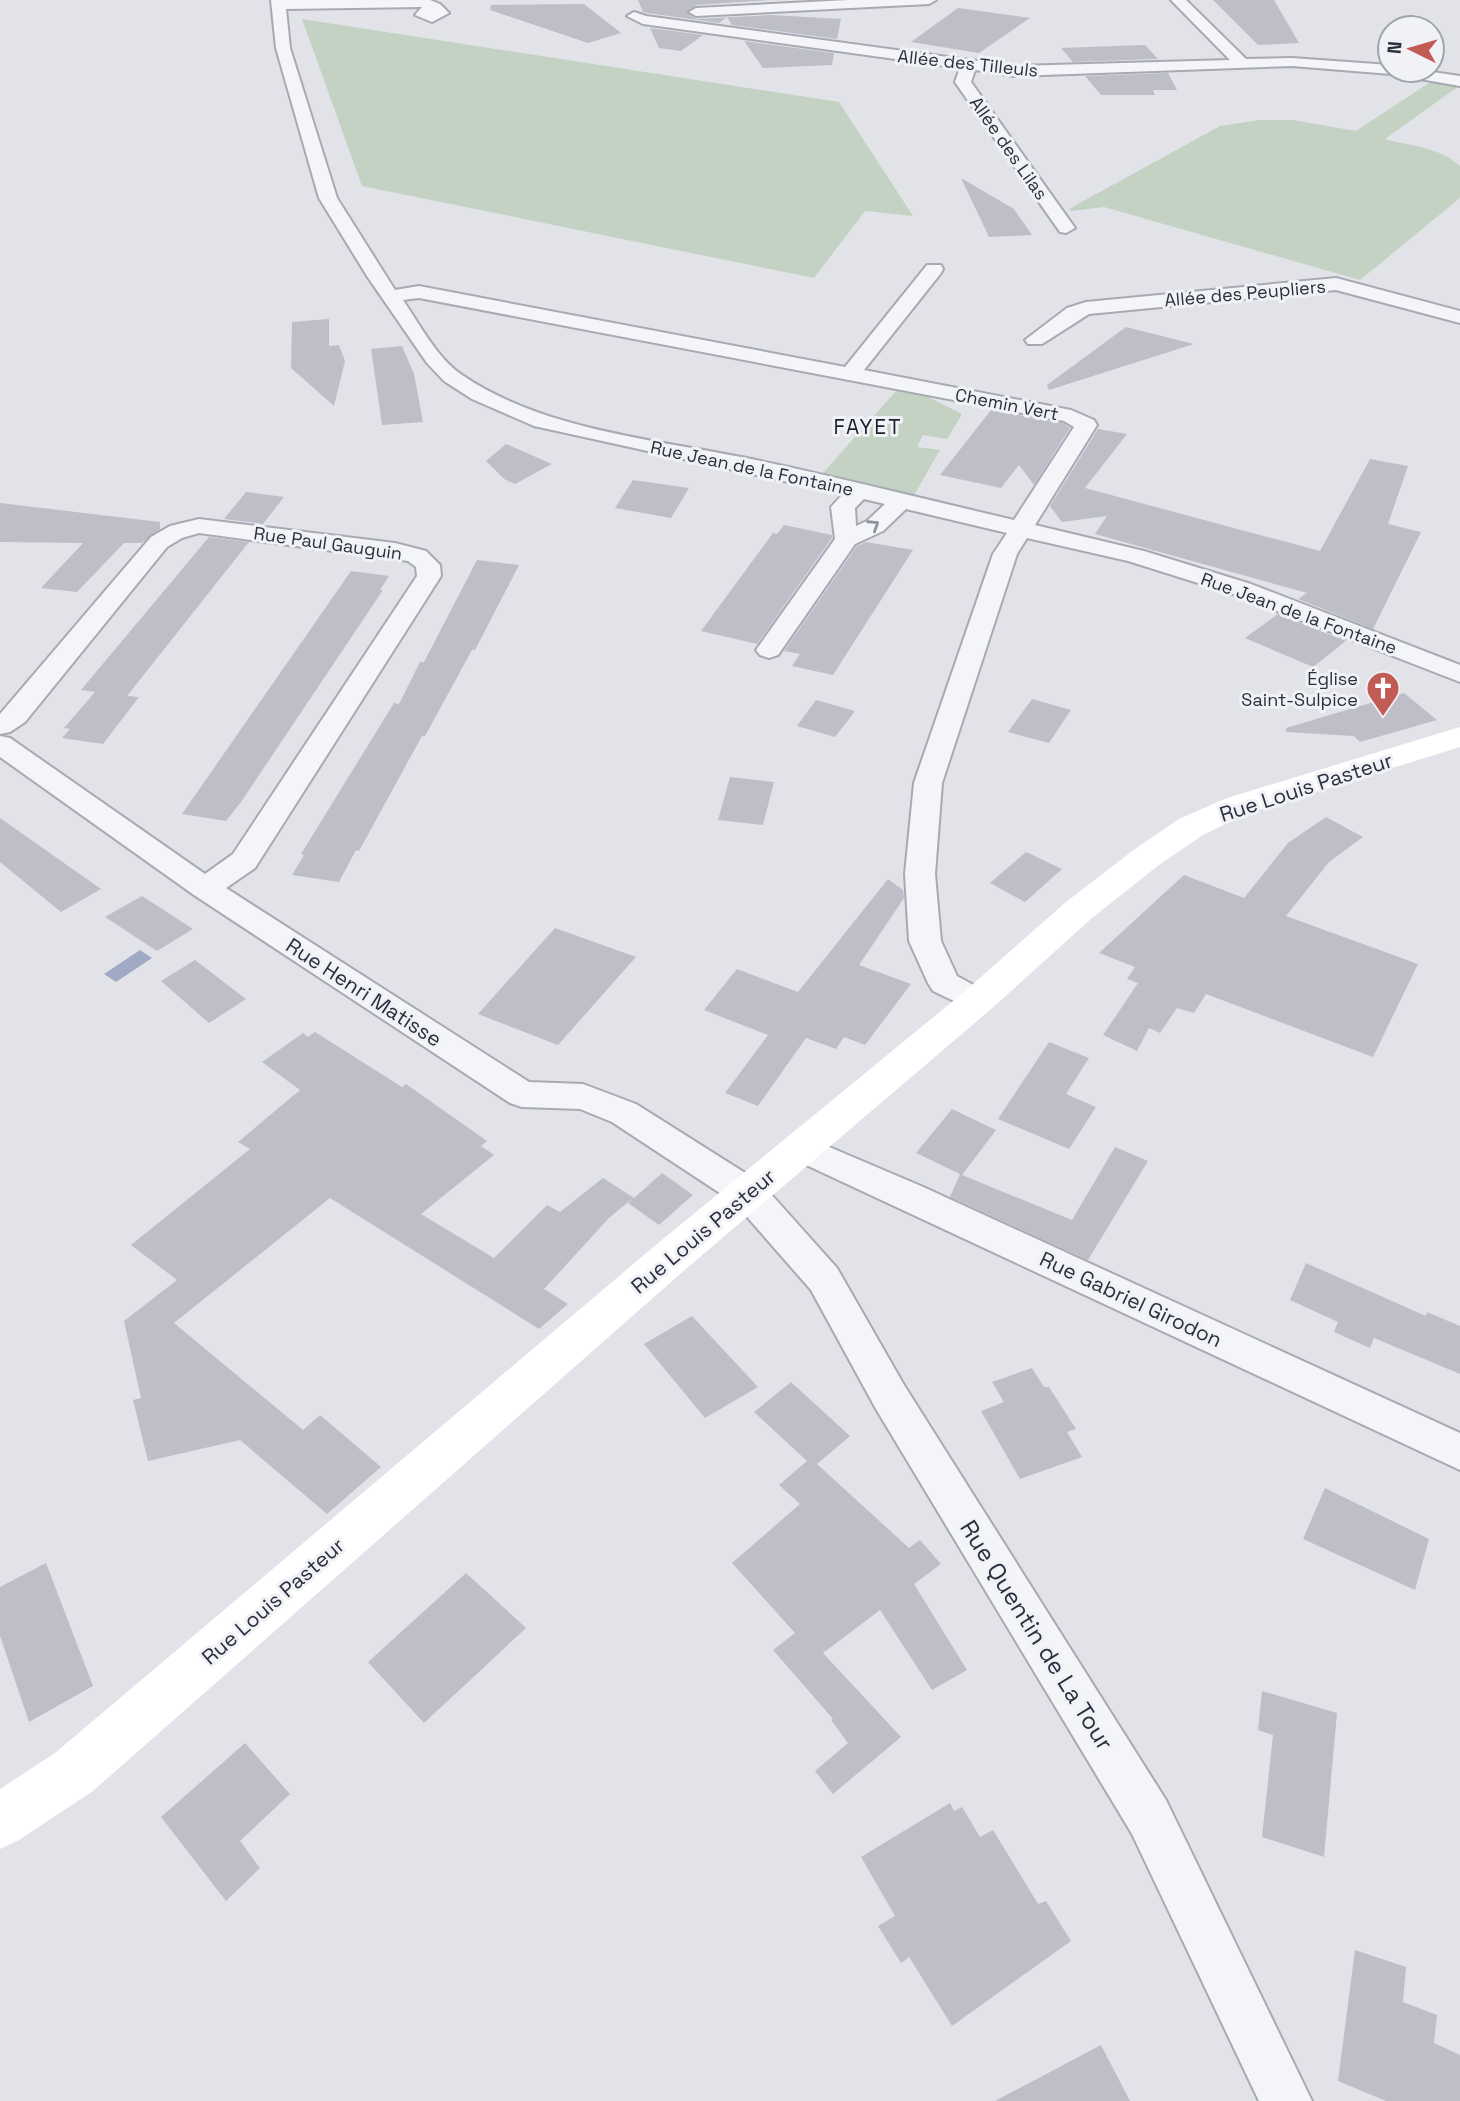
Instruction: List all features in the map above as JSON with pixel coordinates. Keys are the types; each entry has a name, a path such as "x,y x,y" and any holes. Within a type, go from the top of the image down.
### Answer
{"main road":[{"name":"Rue Louis Pasteur","path":"0,1822 74,1772 801,1149 864,1092 977,1001 1079,910 1191,827 1240,805 1460,737"}],"street":[{"path":"742,35 751,11 929,0"},
{"path":"1178,0 1241,62"},
{"path":"279,2 417,3 435,7"},
{"name":"Rue Jean de la Fontaine","path":"279,2 283,48 328,198 435,359 451,377 479,395 510,409 577,430 759,467 1135,556 1242,589 1460,674"},
{"name":"Allée des Tilleuls","path":"751,11 635,16 643,20 742,35 968,67 1023,71 1241,62 1338,64 1376,68"},
{"name":"Allée des Lilas","path":"968,67 962,82 1066,228"},
{"path":"392,296 419,292 849,375 934,270"},
{"name":"Allée des Peupliers","path":"1035,340 1074,312 1086,308 1336,284 1460,317"},
{"name":"Chemin Vert","path":"849,375 1071,416 1086,425 1023,528"},
{"path":"847,539 843,507 858,491"},
{"path":"769,650 847,539 875,526 901,501"},
{"name":"Rue Paul Gauguin","path":"0,726 15,716 159,542 184,527 199,526 395,550 417,556 428,565 429,576 244,861 205,888"},
{"path":"977,1001 944,983 925,941 920,874 928,783 1005,554 1023,528"},
{"name":"Rue Henri Matisse","path":"0,744 205,888 522,1094 583,1097 624,1113 748,1193"},
{"name":"Rue Gabriel Girodon","path":"801,1149 1460,1452"},
{"name":"Rue Quentin de La Tour","path":"748,1193 824,1279 890,1397 1149,1817 1286,2101"}],"green space":[{"path":"302,19 839,102 913,216 865,211 814,278 362,186"},
{"path":"1427,84 1459,86 1385,139 1434,151 1460,166 1460,198 1360,280 1104,207 1071,211 1069,209 1220,126 1260,120 1293,120 1356,131"},
{"path":"897,390 922,394 962,414 947,439 923,435 917,447 940,450 914,495 822,474"}],"water":[{"path":"140,950 152,958 116,982 104,974"}],"building":[{"path":"638,0 772,0 696,5 687,13 696,19 726,17 719,23 643,12"},
{"path":"1213,0 1274,0 1299,43 1258,45"},
{"path":"584,4 621,33 588,43 490,10 491,5"},
{"path":"958,8 1030,18 979,53 911,42"},
{"path":"772,15 841,19 837,39 732,25 727,17"},
{"path":"650,28 703,35 681,51 659,48"},
{"path":"744,41 834,53 832,65 763,68"},
{"path":"1145,45 1158,59 1073,62 1061,48"},
{"path":"1168,73 1177,90 1153,90 1155,95 1101,95 1085,76"},
{"path":"961,178 1014,209 1032,235 989,237"},
{"path":"329,319 329,346 339,345 345,361 334,406 291,368 292,322"},
{"path":"1126,327 1194,344 1049,390 1047,385"},
{"path":"402,346 414,374 423,422 382,425 371,349"},
{"path":"991,410 1063,423 1070,428 1034,485 1019,465 1001,488 940,475"},
{"path":"1098,429 1127,434 1085,488 1320,551 1370,459 1408,466 1388,524 1421,532 1373,629 1298,599 1307,593 1095,534 1107,516 1062,522 1050,506"},
{"path":"506,444 552,464 515,484 504,479 486,461"},
{"path":"633,480 689,488 671,518 615,508"},
{"path":"246,492 284,497 263,524 224,519"},
{"path":"0,503 160,522 160,529 142,543 124,543 77,592 41,588 83,543 0,542"},
{"path":"784,525 832,535 832,538 757,644 701,631 773,533 777,534"},
{"path":"209,537 249,542 127,696 139,697 103,744 62,738 70,729 64,728 95,692 81,690"},
{"path":"866,542 913,550 833,675 792,666 800,654 784,651 857,546"},
{"path":"477,560 519,565 475,650 472,650 425,736 422,736 359,851 356,850 339,882 292,875 304,855 301,854 394,703 399,704 420,662 424,662"},
{"path":"351,571 389,576 380,590 383,590 241,802 226,821 182,814"},
{"path":"1278,614 1346,641 1313,667 1245,638"},
{"name":"Église Saint-Sulpice","path":"1404,693 1437,720 1360,742 1354,736 1286,732 1286,728"},
{"path":"1032,699 1071,710 1049,743 1008,732"},
{"path":"816,700 855,711 835,737 797,726"},
{"path":"730,777 774,782 763,825 718,820"},
{"path":"1326,817 1363,837 1329,862 1286,916 1418,964 1373,1057 1206,994 1194,1013 1177,1008 1160,1033 1149,1028 1137,1051 1103,1035 1138,983 1127,979 1135,967 1099,953 1184,875 1244,898 1288,843"},
{"path":"0,818 101,889 61,912 0,862"},
{"path":"1026,852 1062,869 1025,902 990,883"},
{"path":"888,879 903,890 904,898 859,965 911,984 865,1045 844,1037 836,1049 806,1038 758,1106 725,1093 768,1035 704,1010 737,969 798,992"},
{"path":"142,896 193,929 157,951 105,917"},
{"path":"555,928 636,957 558,1045 478,1014"},
{"path":"195,960 246,999 209,1023 161,981"},
{"path":"315,1032 402,1087 406,1084 487,1141 481,1146 494,1155 421,1214 494,1258 547,1205 560,1212 603,1178 634,1198 662,1173 693,1195 659,1225 628,1203 633,1198 609,1218 544,1289 568,1304 539,1329 330,1198 174,1323 303,1430 320,1415 381,1467 327,1514 240,1440 148,1461 133,1400 141,1398 124,1321 177,1280 131,1245 250,1149 238,1142 300,1090 262,1062 303,1033 308,1037"},
{"path":"1049,1042 1089,1058 1066,1094 1096,1107 1069,1149 998,1119"},
{"path":"952,1109 996,1130 962,1175 1072,1220 1115,1147 1148,1161 1088,1260 950,1197 960,1174 916,1153"},
{"path":"1306,1263 1426,1316 1427,1312 1460,1326 1460,1374 1374,1338 1370,1348 1334,1332 1338,1322 1290,1300"},
{"path":"692,1316 758,1387 705,1418 644,1344"},
{"path":"1032,1368 1044,1387 1049,1387 1076,1429 1067,1432 1082,1457 1020,1479 981,1411 1004,1402 992,1382"},
{"path":"791,1382 850,1436 817,1464 909,1548 920,1540 941,1564 914,1584 967,1670 932,1690 880,1610 823,1653 901,1737 833,1794 815,1771 848,1743 831,1720 833,1719 773,1650 795,1633 732,1563 800,1504 779,1485 807,1461 754,1412"},
{"path":"1325,1488 1429,1539 1415,1590 1303,1539"},
{"path":"46,1563 93,1686 29,1722 0,1636 0,1587"},
{"path":"466,1573 526,1628 424,1723 368,1662"},
{"path":"1262,1691 1337,1713 1324,1857 1262,1837 1273,1735 1258,1730"},
{"path":"245,1743 290,1794 240,1841 260,1868 226,1901 161,1817"},
{"path":"950,1803 954,1811 962,1807 980,1837 993,1830 1038,1904 1046,1901 1071,1941 952,2026 909,1957 901,1963 878,1926 895,1916 861,1857"},
{"path":"1355,1950 1406,1967 1403,2002 1437,2015 1434,2043 1460,2055 1460,2101 1386,2101 1338,2081"},
{"path":"1101,2045 1130,2101 995,2101"}],"place":[{"name":"Église Saint-Sulpice","path":"1383,718"}],"district":[{"name":"FAYET","path":"868,426"}]}
